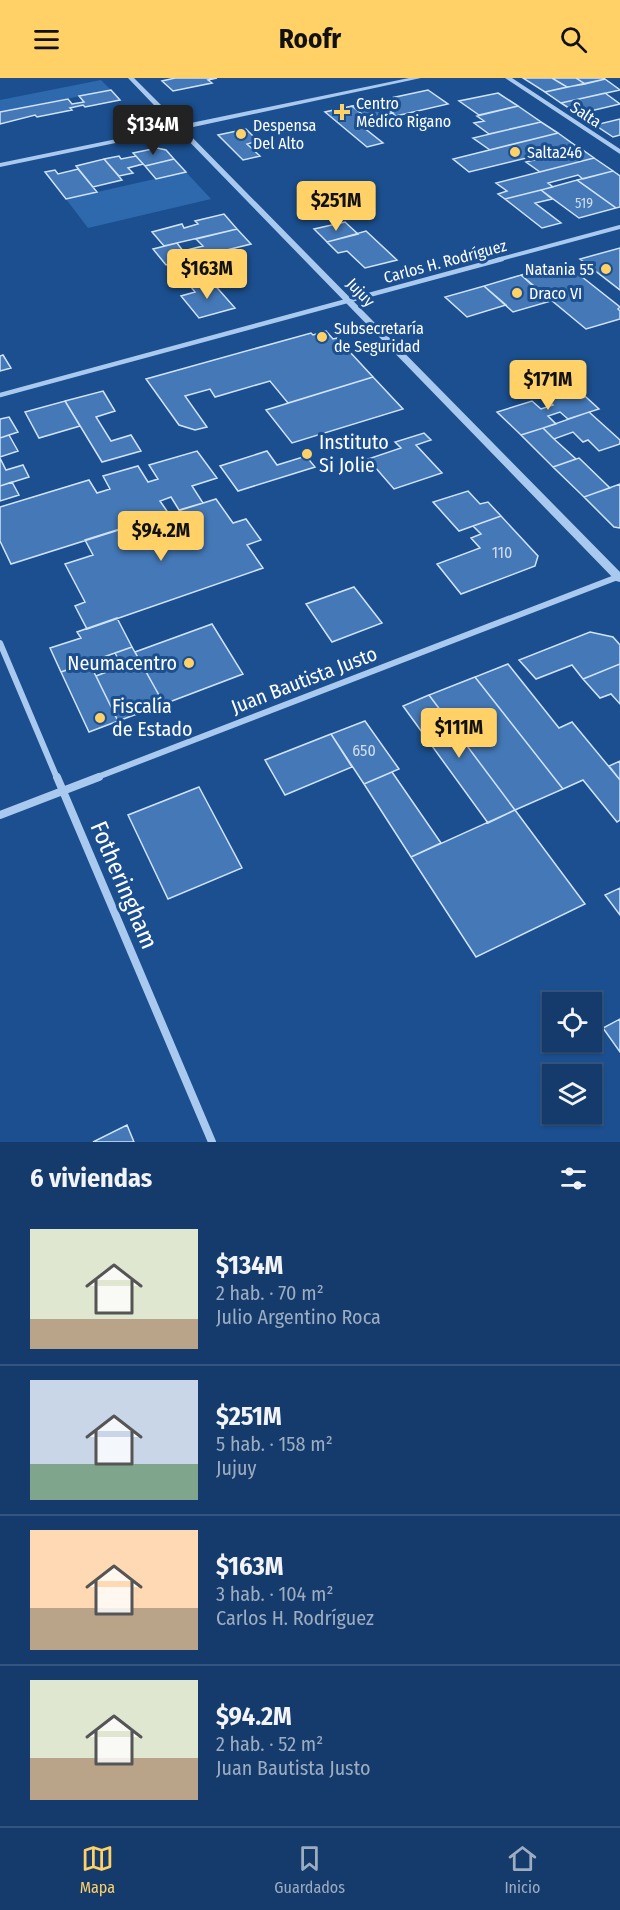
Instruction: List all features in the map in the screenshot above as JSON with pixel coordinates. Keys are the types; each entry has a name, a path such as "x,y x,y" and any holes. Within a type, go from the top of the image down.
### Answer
{"street":[{"name":"Jujuy","path":"131,78 619,577"},
{"path":"0,165 418,78"},
{"name":"Salta","path":"508,78 620,152"},
{"name":"Carlos H. Rodríguez","path":"0,395 620,227"},
{"name":"Juan Bautista Justo","path":"0,815 619,577"},
{"name":"Fotheringham","path":"0,643 212,1142"}],"shaded area":[{"path":"101,80 111,90 0,112 0,100"},
{"path":"186,172 211,199 88,228 66,199"}],"building":[{"path":"175,78 217,78 208,80 212,83 173,91 162,81"},
{"path":"523,78 552,78 567,87 545,92"},
{"path":"552,78 576,78 585,84 567,87"},
{"path":"576,78 604,78 605,79 585,84"},
{"path":"605,79 620,90 561,103 545,92"},
{"path":"111,90 120,100 85,107 83,105 70,108 72,110 37,117 35,115 0,124 0,112 68,99 72,104 84,102 79,96"},
{"path":"428,90 448,104 396,116 377,101"},
{"path":"498,93 518,106 479,115 459,101"},
{"path":"605,93 620,104 578,114 561,103"},
{"path":"379,103 393,113 368,119 352,106"},
{"path":"352,106 375,125 363,127 383,143 367,147 325,112"},
{"path":"518,106 541,122 489,134 474,123 484,121 477,116"},
{"path":"620,119 620,135 613,137 595,125"},
{"path":"541,122 558,133 490,150 473,138"},
{"path":"246,129 258,141 247,144 260,156 243,160 218,135"},
{"name":"Salta246","path":"558,133 576,146 469,172 453,159"},
{"path":"157,148 166,150 174,159 145,166 133,153"},
{"path":"580,148 594,158 540,172 526,162"},
{"path":"119,156 121,159 136,156 143,164 128,168 133,173 119,176 104,159"},
{"path":"594,158 613,171 583,179 578,175 548,183 553,187 505,199 498,194 507,191 496,183"},
{"path":"104,159 122,180 93,187 76,166"},
{"path":"174,159 186,172 156,179 145,166"},
{"path":"78,169 97,192 66,199 45,172 55,170 58,174"},
{"path":"613,171 620,176 620,207 616,208 577,180"},
{"path":"577,180 616,208 579,218 541,190"},
{"path":"541,190 552,199 535,203 561,223 542,228 505,199"},
{"path":"224,214 237,229 164,246 152,232 182,224 184,228 198,224 195,221"},
{"path":"345,222 358,234 327,242 314,229"},
{"path":"237,229 251,244 166,265 153,249 177,243 183,251 203,246 196,239"},
{"path":"366,231 397,260 365,268 347,251 338,253 327,242"},
{"name":"Natania 55","path":"620,248 620,290 580,259"},
{"path":"561,264 568,270 572,269 620,307 618,309 620,319 586,329 521,275"},
{"name":"Draco VI","path":"521,275 551,301 513,312 484,286"},
{"path":"212,282 235,308 199,318 181,296 195,292 191,287"},
{"path":"484,286 506,305 467,317 445,297"},
{"path":"326,331 333,339 337,338 373,377 288,403 270,381 215,397 210,389 185,396 207,427 195,430 179,425 146,379 311,333 313,335"},
{"path":"3,355 11,368 0,371 0,356"},
{"path":"373,377 403,409 292,443 266,410"},
{"path":"575,387 599,409 568,419 560,412 548,416 556,424 521,435 497,412 532,401 541,409 553,405 544,397"},
{"path":"103,391 115,411 96,417 111,441 131,435 141,451 102,462 65,401"},
{"path":"65,401 80,426 39,438 25,412"},
{"path":"589,412 620,440 620,444 599,451 588,440 583,442 573,432 554,439 543,428"},
{"path":"9,417 18,432 0,438 0,419"},
{"path":"543,428 576,459 553,467 521,435"},
{"path":"424,433 431,440 416,445 442,473 394,489 368,459 401,448 395,442"},
{"path":"9,435 18,451 0,457 0,438"},
{"path":"197,451 217,478 192,486 203,503 179,510 171,497 160,501 169,514 11,564 0,541 0,507 89,480 97,493 110,489 103,476 138,466 148,482 158,479 149,465"},
{"path":"267,451 277,465 306,456 315,467 238,491 220,466"},
{"path":"0,458 6,470 23,465 29,477 0,486"},
{"path":"579,458 610,488 584,497 553,467"},
{"path":"12,482 19,495 0,501 0,486"},
{"path":"620,484 620,528 614,527 584,497"},
{"path":"468,491 480,504 488,502 501,516 459,531 433,502"},
{"path":"216,499 233,523 246,519 261,540 247,545 263,568 87,629 75,606 85,602 65,564 93,555 85,540"},
{"path":"501,516 538,556 535,566 461,594 437,564 480,548 471,538 481,534 473,526"},
{"path":"354,587 382,623 332,642 306,604"},
{"path":"117,618 132,647 61,672 50,648 81,638 77,632"},
{"name":"Neumacentro","path":"212,624 243,674 164,704 135,652"},
{"path":"590,632 613,637 620,645 620,664 583,679 572,665 536,679 519,660"},
{"path":"132,647 164,704 118,721 96,676 122,666 115,653"},
{"path":"89,662 118,721 89,732 61,672"},
{"path":"508,664 559,728 572,722 620,780 620,820 617,822 583,780 563,789 475,677"},
{"path":"620,664 620,704 611,694 600,698 583,679"},
{"path":"475,677 563,789 515,810 429,695"},
{"path":"429,695 515,810 488,823 403,706"},
{"path":"365,721 399,769 364,784 331,734"},
{"path":"331,734 352,767 285,795 265,760"},
{"path":"620,761 620,780 609,766"},
{"path":"392,772 441,843 411,857 364,784"},
{"path":"199,787 242,868 168,899 128,815"},
{"path":"515,810 585,904 476,957 411,857"},
{"path":"620,888 620,915 605,895"},
{"path":"620,1019 620,1052 603,1028"},
{"path":"127,1125 134,1142 93,1142"}],"place":[{"name":"Centro Médico Rigano","path":"342,112"},
{"name":"Despensa Del Alto","path":"241,134"},
{"name":"Salta246","path":"515,152"},
{"name":"Natania 55","path":"606,269"},
{"name":"Draco VI","path":"517,293"},
{"name":"Subsecretaría de Seguridad","path":"322,337"},
{"name":"Instituto Si Jolie","path":"307,454"},
{"name":"Neumacentro","path":"189,663"},
{"name":"Fiscalía de Estado","path":"100,718"}]}
